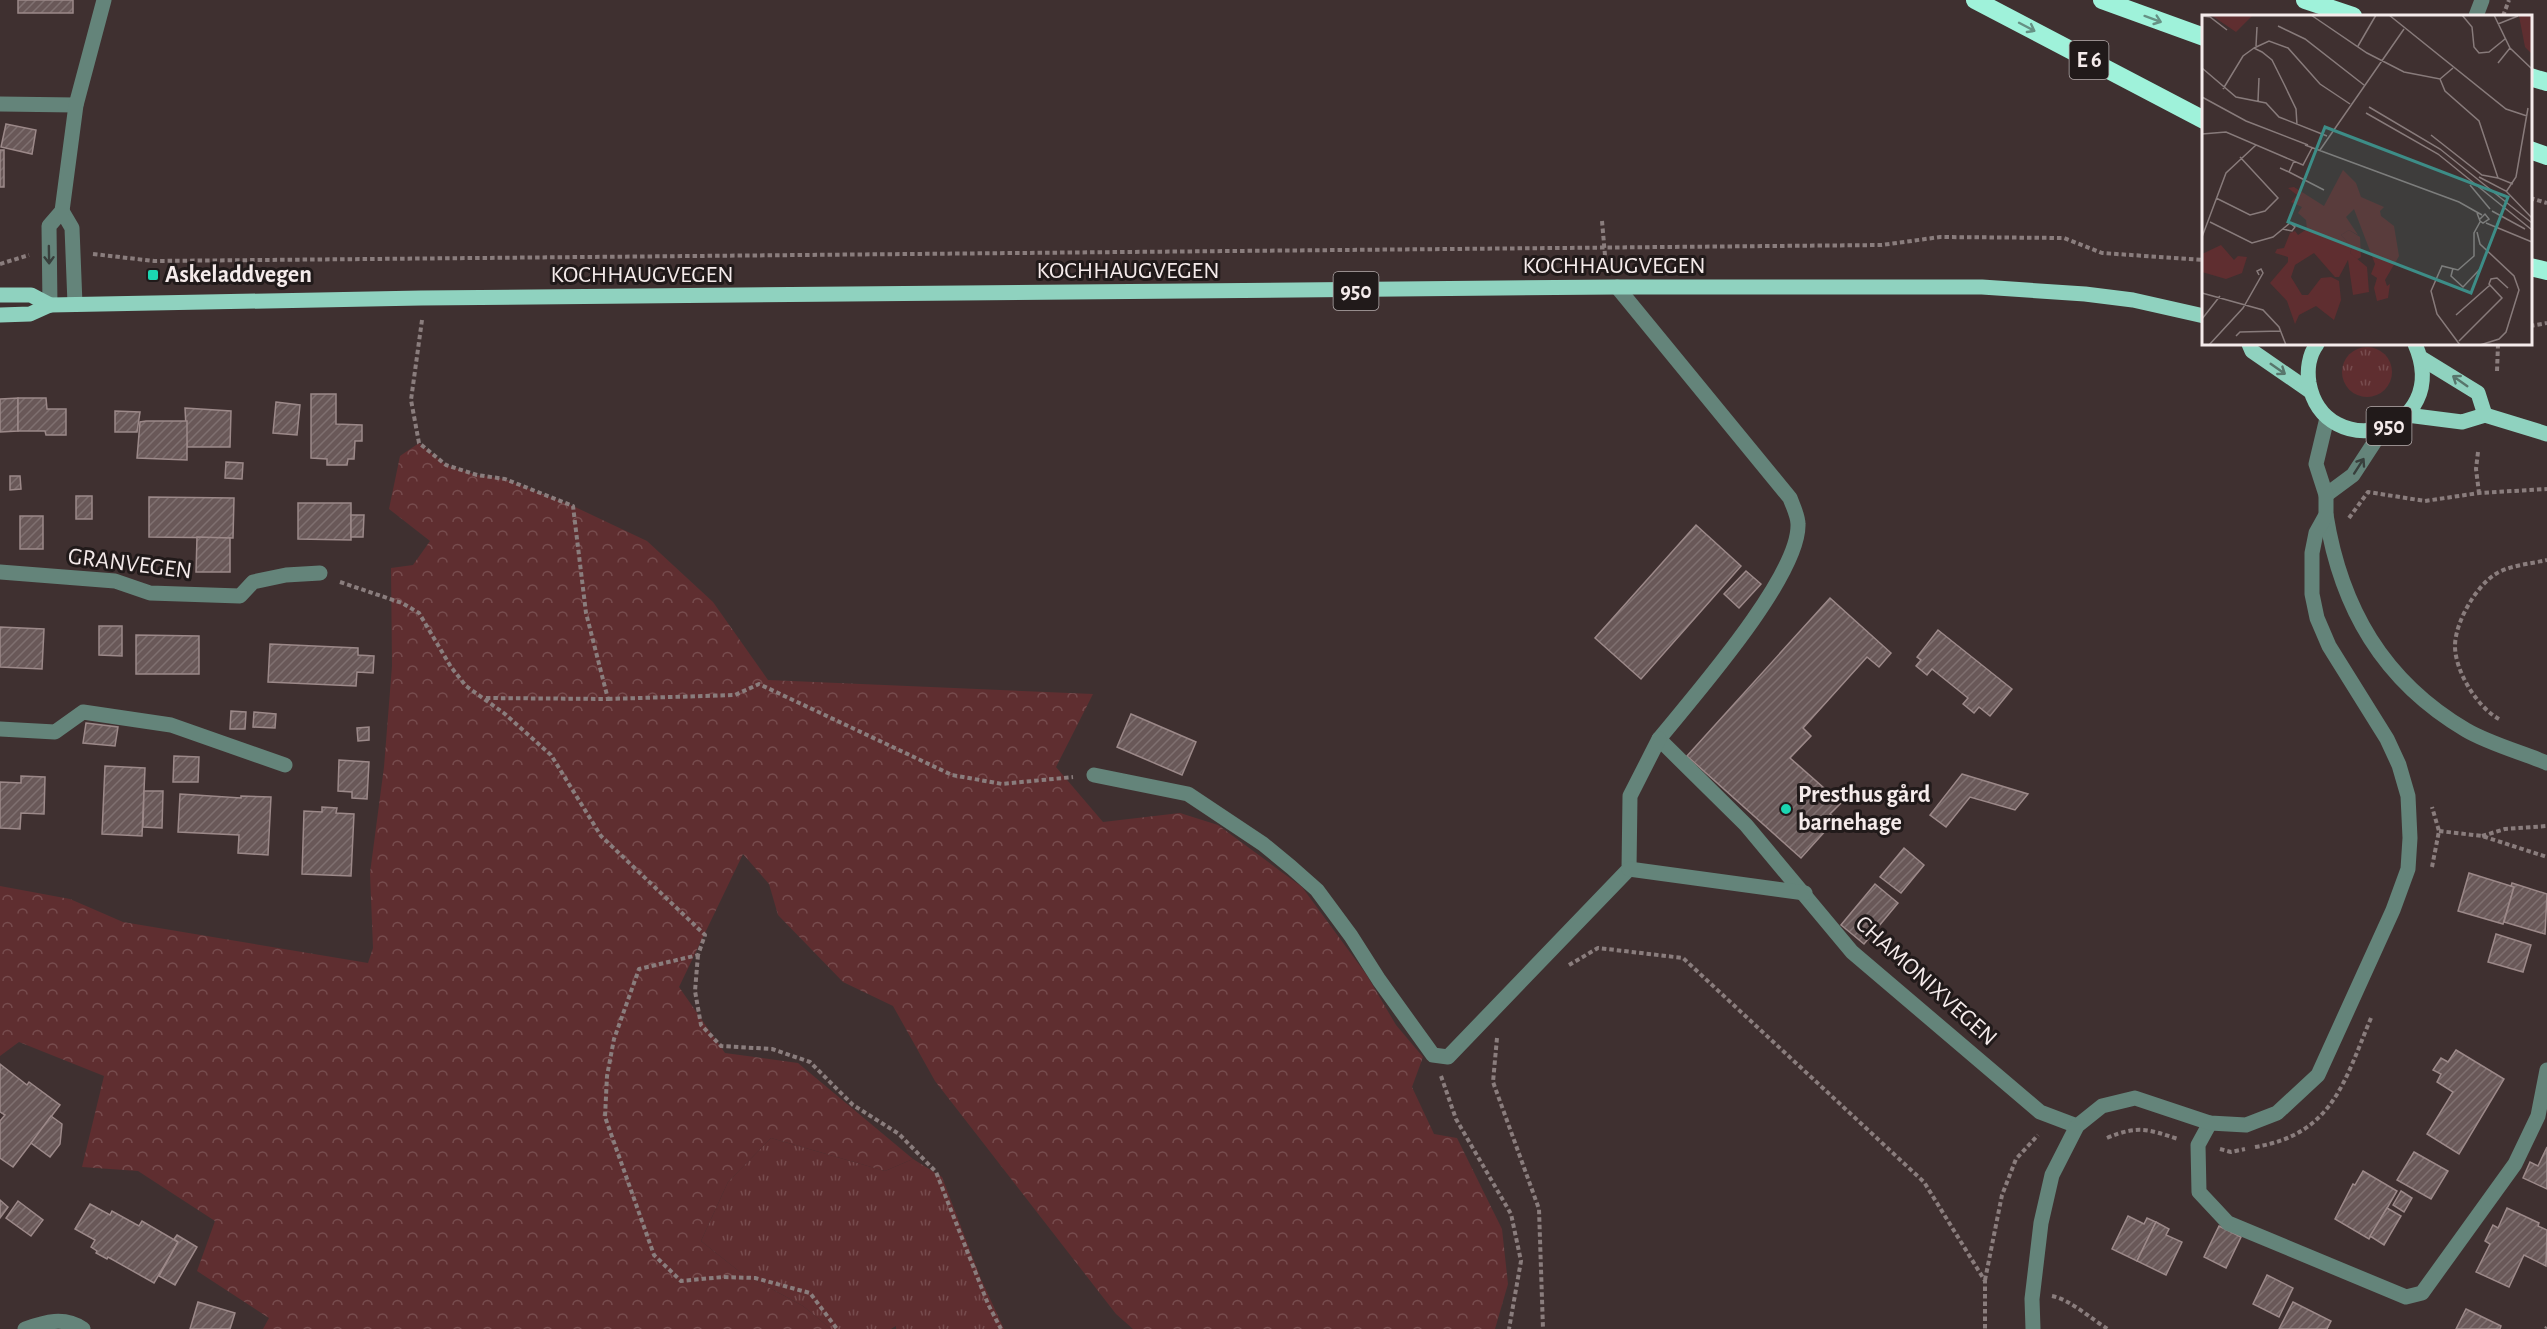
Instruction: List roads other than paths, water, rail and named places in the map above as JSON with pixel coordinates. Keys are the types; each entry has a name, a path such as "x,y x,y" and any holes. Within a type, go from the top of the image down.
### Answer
{"highway":[{"name":"E 6","path":"1975,0 2202,119"},
{"path":"2102,0 2202,36"},
{"path":"2305,0 2350,15"},
{"path":"2532,78 2547,82"},
{"path":"2532,151 2547,156"},
{"path":"2532,268 2547,272"}],"main road":[{"name":"KOCHHAUGVEGEN","path":"0,315 30,314 50,305 421,298 1617,287 1983,287 2133,300 2202,316"},
{"name":"KOCHHAUGVEGEN","path":"0,295 31,295 50,305"},
{"path":"2249,345 2252,351 2310,391"},
{"path":"2317,345 2309,362 2310,391 2317,405 2327,417"},
{"name":"950","path":"2327,417 2344,428 2364,432 2383,429 2407,415 2422,388 2424,373 2418,351"},
{"name":"950","path":"2418,351 2478,393 2485,415"},
{"name":"950","path":"2407,415 2462,422 2485,415 2547,434"}],"street":[{"path":"50,305 49,226 62,210 76,105 104,0"},
{"path":"2476,15 2482,0"},
{"path":"0,104 76,105"},
{"path":"62,210 72,228 75,304"},
{"path":"1094,775 1188,794 1263,844 1317,890 1433,1055 1448,1057 1499,1007 1629,869 1630,796 1659,739 1754,620 1793,549 1798,525 1790,498 1617,287"},
{"path":"2327,417 2316,464 2325,495 2330,541 2341,581 2364,629 2391,667 2425,703 2468,731 2547,762"},
{"path":"2325,495 2353,475 2383,429"},
{"path":"2033,1329 2032,1299 2041,1223 2052,1174 2077,1126 2102,1106 2135,1098 2210,1123 2246,1125 2277,1113 2318,1076 2393,910 2408,869 2410,837 2408,796 2399,765 2387,740 2329,646 2317,618 2312,594 2312,553 2316,533 2326,515"},
{"name":"GRANVEGEN","path":"0,572 115,581 150,593 240,597 254,582 286,575 320,573"},
{"path":"0,729 55,732 83,712 171,724 285,765"},
{"name":"CHAMONIXVEGEN","path":"1659,739 1746,825 1852,952 2040,1112 2077,1126"},
{"path":"1629,869 1805,893"},
{"path":"2210,1123 2198,1145 2199,1192 2228,1222 2406,1297 2422,1293 2515,1164 2538,1116 2547,1070"},
{"path":"25,1329 53,1320 77,1325 83,1329"}],"place":[{"name":"Askeladdvegen","path":"153,275"},
{"name":"Presthus gård barnehage","path":"1786,809"}]}
